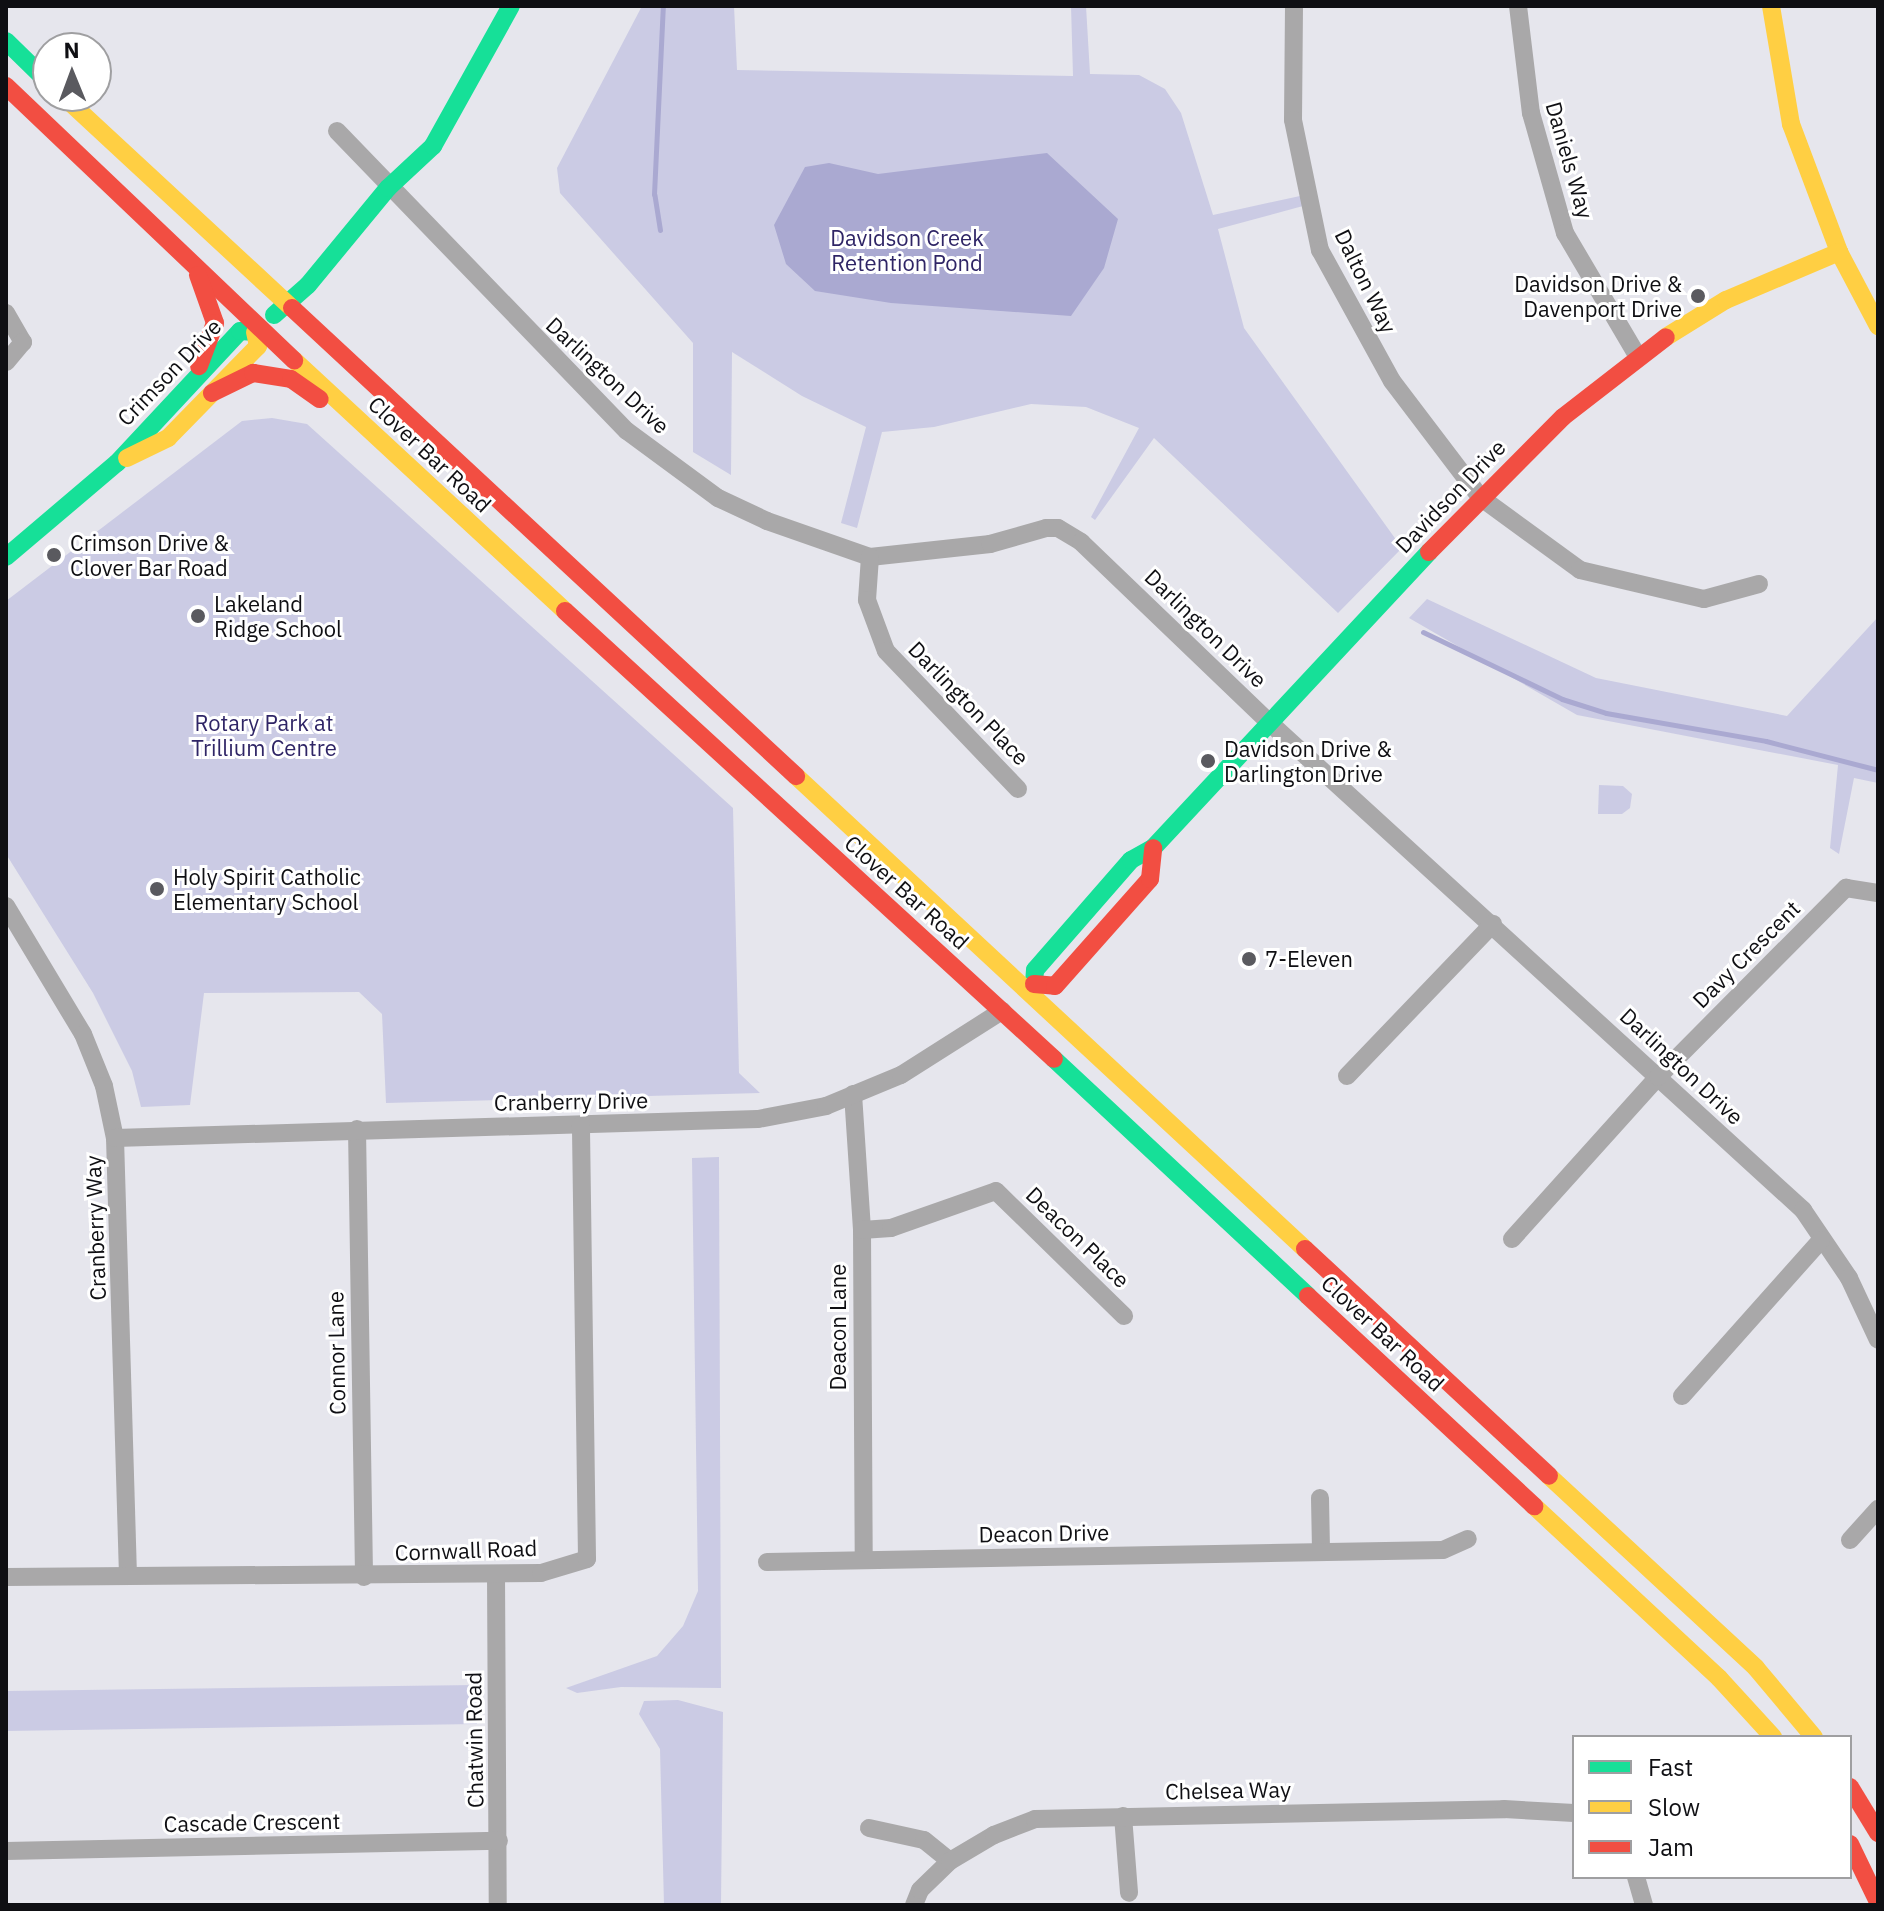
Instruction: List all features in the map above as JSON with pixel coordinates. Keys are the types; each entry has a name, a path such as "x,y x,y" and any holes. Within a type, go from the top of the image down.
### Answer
{"main road":[{"path":"258,329 308,285 388,188 433,146 511,6"},
{"path":"1771,6 1791,124 1839,252 1878,326"},
{"path":"6,41 32,66"},
{"name":"Clover Bar Road","path":"6,86 400,461 1002,1011 1719,1678 1771,1735"},
{"name":"Clover Bar Road","path":"80,112 1029,988 1724,1638 1812,1735"},
{"name":"Davidson Drive","path":"1029,988 1035,970 1131,860 1153,848 1480,497 1637,355 1726,300 1839,252"},
{"path":"189,260 215,323 197,373"},
{"name":"Crimson Drive","path":"6,557 117,463 197,373 240,331 258,329 258,346 168,438 117,463"},
{"path":"212,393 238,376 253,373 291,379 400,461"},
{"path":"1002,1011 1029,988 1055,986 1150,879 1153,848"},
{"path":"1852,1790 1878,1833"},
{"path":"1852,1848 1878,1902"}],"street":[{"name":"Dalton Way","path":"1294,6 1293,120 1320,250 1392,381 1480,497 1580,570 1704,599 1759,584"},
{"name":"Daniels Way","path":"1518,6 1527,98 1565,233 1637,355"},
{"name":"Darlington Drive","path":"337,131 388,188 627,431 718,498 870,557 990,544 1058,528 1081,542 1271,724 1803,1210 1849,1278 1878,1340"},
{"path":"6,313 23,342 6,362"},
{"name":"Darlington Place","path":"870,557 867,600 886,651 1018,789"},
{"name":"Davy Crescent","path":"1658,1077 1846,888 1878,893"},
{"name":"Cranberry Way","path":"6,906 83,1034 104,1086 115,1138 128,1574"},
{"path":"1347,1076 1493,924"},
{"name":"Cranberry Drive","path":"115,1138 758,1119 826,1106 901,1075 1002,1011"},
{"path":"1512,1239 1658,1077"},
{"name":"Deacon Lane","path":"853,1094 862,1230 864,1560"},
{"name":"Cornwall Road","path":"6,1577 128,1574 364,1577 541,1573 587,1559 581,1125"},
{"name":"Connor Lane","path":"357,1129 364,1577"},
{"name":"Deacon Place","path":"862,1230 891,1228 996,1191 1124,1316"},
{"path":"1682,1396 1821,1240"},
{"path":"1320,1498 1321,1551"},
{"path":"1850,1540 1878,1509"},
{"name":"Deacon Drive","path":"767,1562 1443,1550 1468,1539"},
{"name":"Chatwin Road","path":"496,1574 498,1905"},
{"name":"Chelsea Way","path":"914,1905 920,1890 950,1861 1035,1819 1572,1813"},
{"path":"1123,1816 1129,1893"},
{"path":"869,1828 924,1840 950,1861"},
{"name":"Cascade Crescent","path":"6,1851 499,1841"},
{"path":"1637,1879 1644,1905"}],"green space":[{"name":"Davidson Creek Retention Pond","path":"642,6 734,6 737,70 1073,76 1071,6 1086,6 1090,74 1139,75 1165,89 1181,113 1213,215 1300,196 1303,206 1218,229 1244,328 1402,548 1338,613 1154,438 1095,520 1091,517 1139,428 1086,407 1031,404 934,427 882,432 857,528 841,523 866,427 802,396 732,352 731,475 693,452 693,343 560,193 557,168"},
{"name":"Rotary Park at Trillium Centre","path":"272,418 307,424 733,808 739,1073 760,1093 386,1103 382,1014 359,992 204,993 190,1105 141,1107 132,1071 93,993 6,854 6,601 242,421"},
{"path":"1427,599 1596,678 1787,716 1878,617 1878,783 1854,778 1839,854 1830,848 1838,765 1577,715 1409,618"},
{"path":"1599,785 1623,786 1632,794 1630,808 1622,814 1598,814"},
{"path":"719,1157 721,1688 621,1687 577,1693 566,1688 657,1656 683,1626 698,1591 692,1158"},
{"path":"476,1685 477,1724 6,1731 6,1691"},
{"path":"678,1700 723,1712 721,1905 664,1905 660,1749 639,1714 644,1701"}],"shaded area":[{"path":"1047,153 1118,219 1104,268 1071,316 891,303 815,291 786,264 774,225 805,167 829,163 878,174"}],"waterway":[{"path":"660,230 654,194 663,6"},
{"path":"1423,632 1562,699 1606,713 1766,741 1878,770"}],"traffic: fast":[{"path":"274,315 308,285 388,188 433,146 511,6"},
{"path":"6,41 32,66"},
{"path":"6,557 117,463 240,331 255,332"},
{"path":"1034,984 1035,970 1131,860 1153,848 1429,552"},
{"path":"1054,1059 1308,1296"}],"traffic: slow":[{"path":"1771,6 1791,124 1839,252 1878,326"},
{"path":"80,112 292,308"},
{"path":"1666,337 1726,300 1839,252"},
{"path":"127,458 168,438 258,346 255,332"},
{"path":"294,360 565,611"},
{"path":"796,776 1305,1249"},
{"path":"1549,1476 1756,1668 1812,1735"},
{"path":"1534,1506 1719,1678 1771,1735"}],"traffic: jam":[{"path":"6,86 294,360"},
{"path":"198,275 215,323 199,366"},
{"path":"292,308 796,776"},
{"path":"1429,552 1563,417 1666,337"},
{"path":"212,393 253,373 291,379 320,399"},
{"path":"565,611 1054,1059"},
{"path":"1034,984 1055,986 1150,879 1153,848"},
{"path":"1305,1249 1549,1476"},
{"path":"1308,1296 1534,1506"},
{"path":"1852,1790 1878,1833"},
{"path":"1852,1848 1878,1902"}],"place":[{"name":"Davidson Drive & Davenport Drive","path":"1698,296"},
{"name":"Crimson Drive & Clover Bar Road","path":"54,555"},
{"name":"Lakeland Ridge School","path":"198,616"},
{"name":"Davidson Drive & Darlington Drive","path":"1208,761"},
{"name":"Holy Spirit Catholic Elementary School","path":"157,889"},
{"name":"7-Eleven","path":"1249,959"}]}
